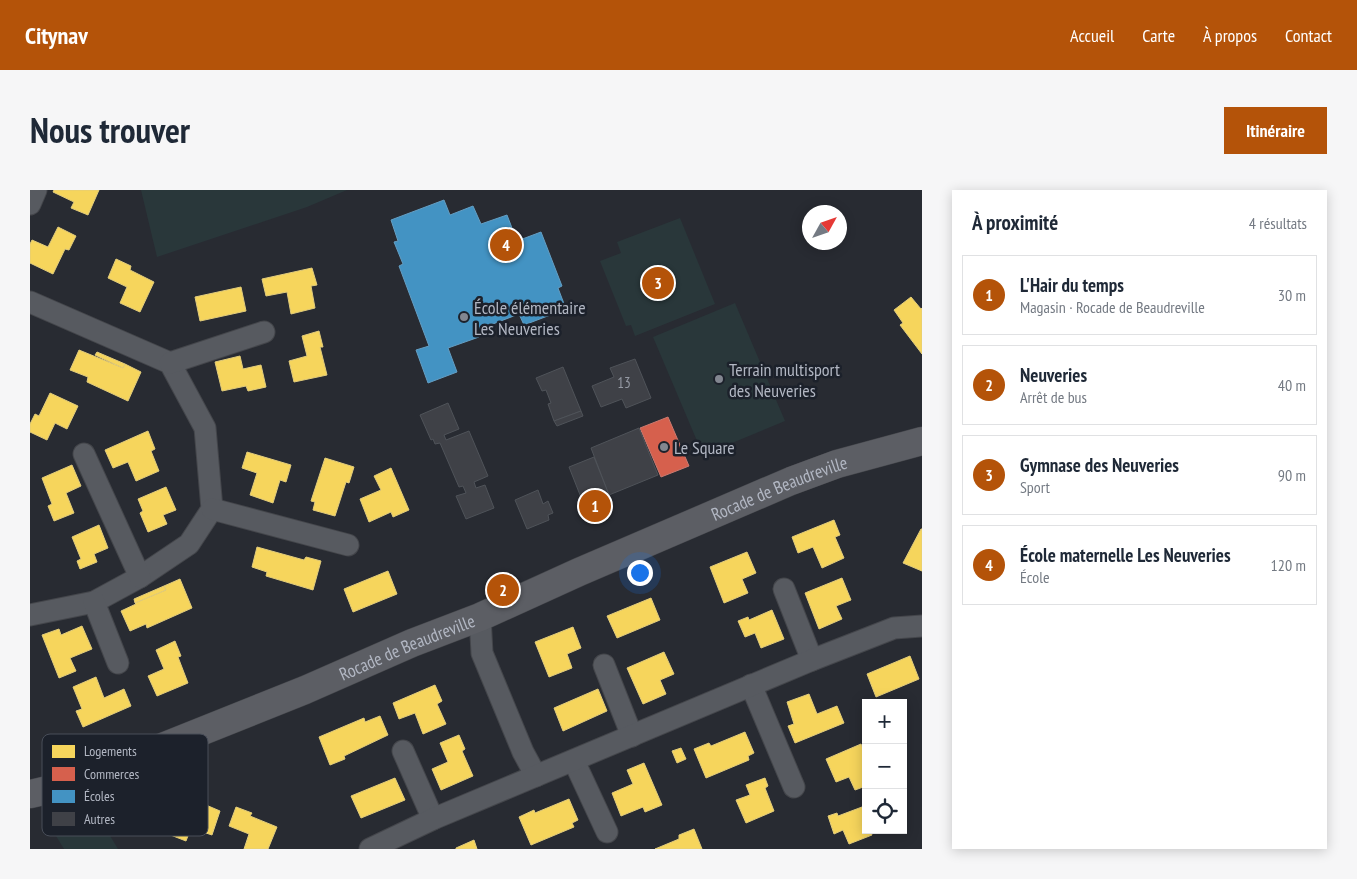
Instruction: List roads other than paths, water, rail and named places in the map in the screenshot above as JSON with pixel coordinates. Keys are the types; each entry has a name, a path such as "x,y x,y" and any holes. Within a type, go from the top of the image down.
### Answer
{"street":[{"path":"30,204 36,190"},
{"path":"30,302 170,363 205,428 212,509 189,544 140,577 94,602 30,615"},
{"path":"170,363 264,332"},
{"name":"Rocade de Beaudreville","path":"195,734 305,690 412,643 480,617 790,481 837,464 922,440"},
{"path":"84,454 140,577"},
{"path":"212,509 348,545"},
{"path":"784,589 812,660"},
{"path":"94,602 118,663"},
{"path":"480,617 482,653 523,752 536,776"},
{"path":"370,849 407,841 433,819 750,685 894,628 922,626"},
{"path":"604,665 632,736"},
{"path":"750,685 794,787"},
{"path":"403,751 433,819"},
{"path":"574,761 607,832"}],"place":[{"name":"École maternelle Les Neuveries","path":"506,245"},
{"name":"Gymnase des Neuveries","path":"658,283"},
{"name":"École élémentaire Les Neuveries","path":"464,317"},
{"name":"Terrain multisport des Neuveries","path":"719,379"},
{"name":"Le Square","path":"664,447"},
{"name":"L'Hair du temps","path":"595,506"},
{"name":"Neuveries","path":"503,590"}]}
